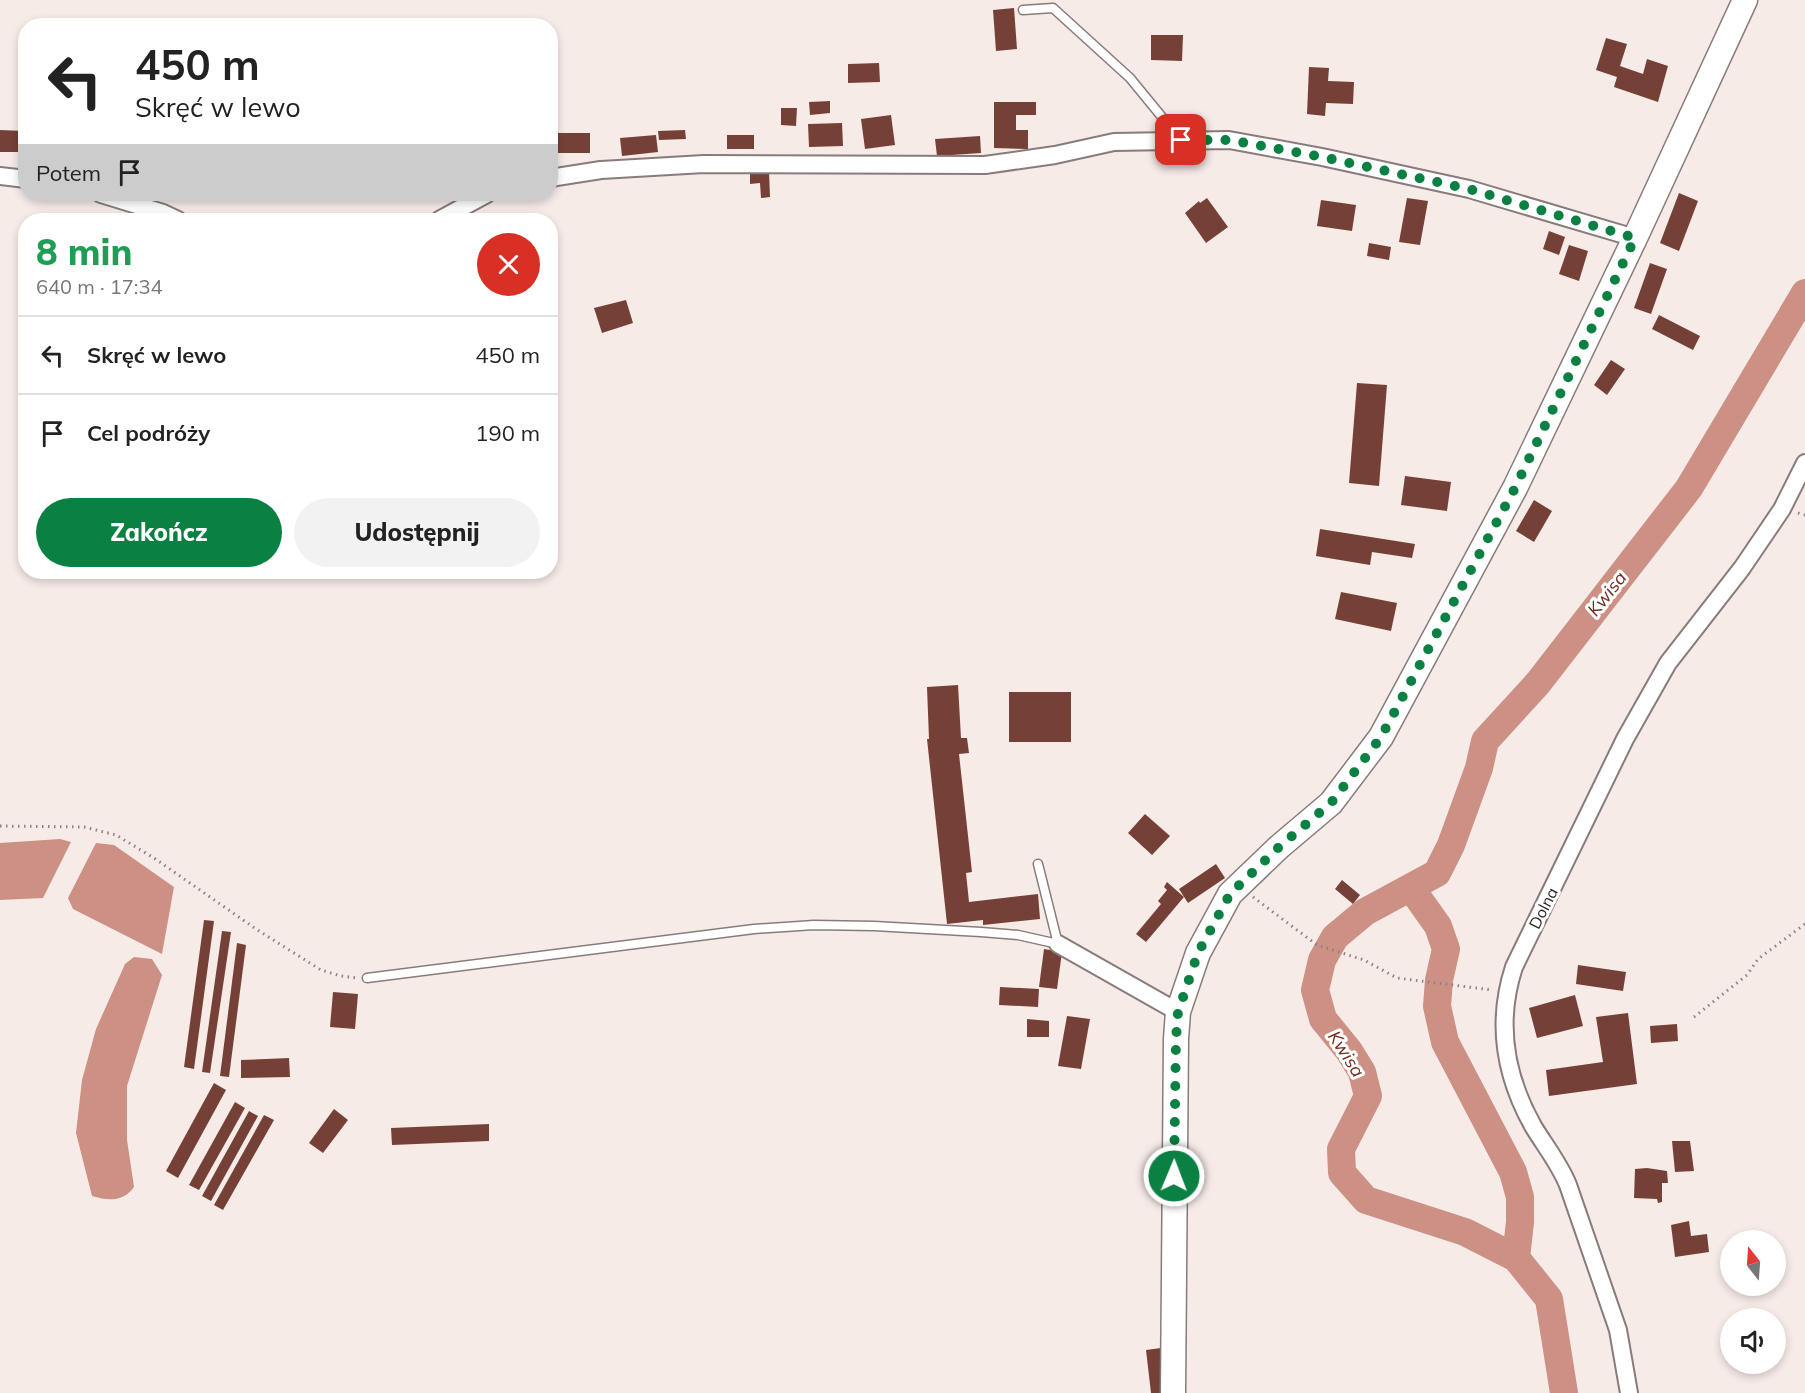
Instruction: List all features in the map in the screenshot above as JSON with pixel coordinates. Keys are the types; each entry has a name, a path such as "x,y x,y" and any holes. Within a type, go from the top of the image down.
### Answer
{"main road":[{"path":"1173,1393 1176,1039 1178,1012 1198,953 1230,894 1331,803 1381,737 1515,488 1635,238 1745,0"}],"street":[{"path":"558,177 601,170 705,164 985,165 1055,155 1114,142 1229,140 1322,157 1469,189 1635,238"},
{"path":"0,176 18,178"},
{"path":"124,201 163,213"},
{"path":"452,213 474,201"},
{"name":"Dolna","path":"1629,1393 1618,1330 1568,1185 1561,1167 1533,1126 1512,1079 1504,1038 1506,991 1514,967 1625,739 1668,663 1742,568 1782,509 1805,463"},
{"path":"1058,944 1178,1012"}],"lane":[{"path":"1023,10 1053,8 1130,78 1181,140"},
{"path":"367,978 754,929 814,925 981,932 1018,935 1058,944 1038,864"}],"path":[{"path":"0,826 84,827 116,835 321,970 341,976 367,978"},
{"path":"1239,886 1317,945 1364,960 1397,978 1506,991"},
{"path":"1694,1017 1747,975 1758,959 1805,924"}],"shaded area":[{"path":"60,839 71,842 43,898 0,900 0,843"},
{"path":"96,843 114,845 174,887 162,954 73,909 68,898"},
{"path":"134,957 152,959 162,975 127,1086 127,1140 134,1187 120,1198 104,1199 92,1196 76,1133 82,1080 96,1029 125,964"}],"building":[{"path":"1014,8 1017,49 996,51 993,10"},
{"path":"1151,35 1183,35 1182,61 1151,60"},
{"path":"1606,38 1627,44 1620,66 1643,74 1647,59 1668,66 1658,102 1614,87 1617,77 1596,70"},
{"path":"879,63 880,82 848,83 848,64"},
{"path":"1309,67 1329,68 1328,81 1354,82 1353,104 1326,103 1325,116 1307,114"},
{"path":"830,101 830,113 810,115 809,102"},
{"path":"994,102 1036,102 1036,115 1016,115 1016,130 1028,130 1028,149 994,148"},
{"path":"781,108 797,108 796,126 781,125"},
{"path":"891,115 895,145 865,149 861,119"},
{"path":"842,123 843,146 809,147 808,124"},
{"path":"0,130 18,131 18,152 0,152"},
{"path":"685,130 686,139 659,140 658,131"},
{"path":"558,133 590,133 590,153 558,153"},
{"path":"656,135 658,152 622,156 620,138"},
{"path":"727,135 754,135 754,149 727,149"},
{"path":"980,136 981,153 937,156 935,139"},
{"path":"769,171 770,197 761,198 760,183 750,184 750,172"},
{"path":"1679,193 1698,201 1679,251 1660,243"},
{"path":"1207,198 1228,227 1206,243 1185,213 1199,201 1200,203"},
{"path":"1407,198 1428,201 1420,245 1399,242"},
{"path":"1321,200 1356,205 1352,231 1317,226"},
{"path":"1549,231 1565,237 1559,255 1543,249"},
{"path":"1369,243 1391,247 1389,260 1367,256"},
{"path":"1569,245 1588,251 1579,281 1559,274"},
{"path":"1650,263 1667,269 1651,314 1634,308"},
{"path":"626,300 633,323 602,333 594,308"},
{"path":"1659,315 1700,336 1693,350 1652,329"},
{"path":"1611,360 1625,369 1607,395 1594,385"},
{"path":"1357,383 1387,385 1379,486 1349,483"},
{"path":"1405,476 1451,482 1447,511 1401,505"},
{"path":"1534,500 1552,511 1534,542 1516,531"},
{"path":"1320,529 1415,544 1412,558 1372,552 1370,565 1316,556"},
{"path":"1341,592 1397,603 1391,631 1335,619"},
{"path":"958,685 961,738 967,738 969,753 959,754 972,872 966,873 969,902 1038,894 1040,919 983,925 983,920 947,924 927,739 929,739 927,687"},
{"path":"1009,692 1071,692 1071,742 1009,742"},
{"path":"1145,814 1170,836 1152,855 1128,833"},
{"path":"1216,864 1225,878 1188,903 1179,889"},
{"path":"1342,880 1360,895 1353,904 1335,889"},
{"path":"1167,882 1184,897 1146,942 1136,934 1161,904 1158,901 1167,890 1164,887"},
{"path":"204,920 214,921 194,1069 184,1067"},
{"path":"222,931 231,932 210,1073 202,1072"},
{"path":"237,943 246,945 229,1077 220,1076"},
{"path":"1044,949 1062,952 1057,989 1039,987"},
{"path":"1578,965 1626,972 1623,991 1576,984"},
{"path":"1000,987 1039,989 1038,1007 999,1005"},
{"path":"333,992 358,994 355,1029 330,1027"},
{"path":"1575,995 1583,1026 1537,1038 1529,1008"},
{"path":"1628,1013 1637,1084 1549,1096 1546,1070 1603,1062 1596,1017"},
{"path":"1067,1016 1090,1019 1081,1069 1058,1066"},
{"path":"1027,1019 1049,1021 1049,1037 1027,1037"},
{"path":"1677,1024 1678,1041 1651,1043 1650,1026"},
{"path":"289,1058 290,1077 241,1078 241,1060"},
{"path":"214,1083 226,1090 178,1178 166,1171"},
{"path":"235,1102 245,1108 199,1190 189,1185"},
{"path":"334,1109 348,1120 323,1153 309,1143"},
{"path":"249,1111 258,1116 211,1201 202,1196"},
{"path":"264,1115 274,1120 223,1210 214,1205"},
{"path":"489,1124 489,1141 392,1145 391,1128"},
{"path":"1672,1141 1690,1141 1694,1171 1675,1172"},
{"path":"1635,1169 1667,1171 1668,1183 1662,1183 1662,1202 1658,1203 1657,1199 1634,1198"},
{"path":"1689,1221 1691,1236 1707,1234 1709,1252 1675,1257 1671,1225"},
{"path":"1161,1348 1165,1393 1151,1393 1146,1350"}],"waterway":[{"name":"Kwisa","path":"1564,1393 1549,1299 1516,1258 1465,1232 1366,1200 1342,1173 1341,1149 1368,1096 1362,1072 1349,1051 1323,1019 1315,990 1322,960 1335,937 1365,912 1437,873 1451,845 1479,768 1485,741 1538,683 1689,488 1805,293"},
{"name":"Kwisa","path":"1411,888 1438,926 1446,949 1439,980 1437,1006 1445,1042 1513,1172 1520,1197 1516,1258"}],"route":[{"path":"1174,1176 1178,1012 1198,953 1230,894 1279,847 1331,803 1381,737 1515,488 1635,238 1469,189 1322,157 1229,140 1181,140"}]}
